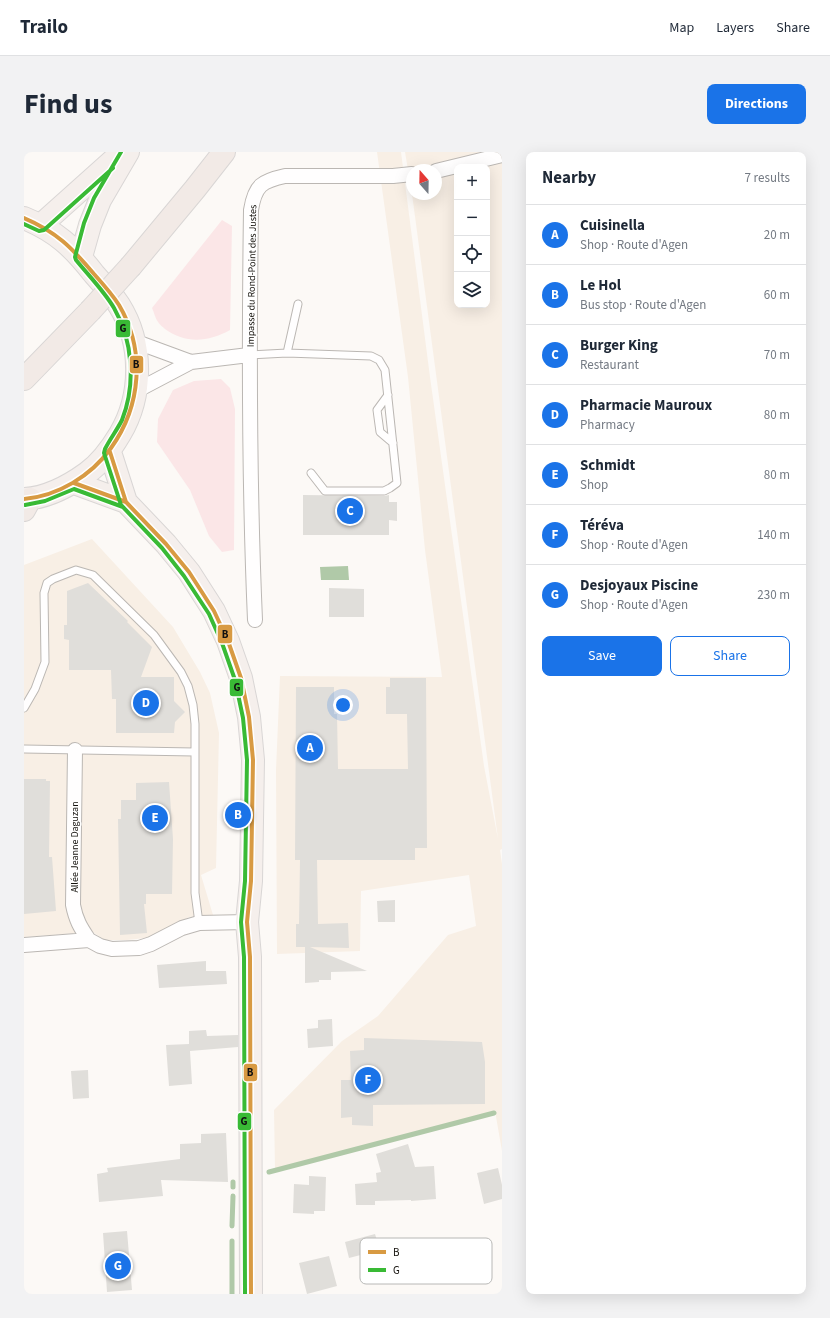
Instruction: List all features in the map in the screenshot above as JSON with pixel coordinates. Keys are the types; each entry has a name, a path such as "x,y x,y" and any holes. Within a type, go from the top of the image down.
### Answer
{"highway":[{"path":"24,379 131,266 224,152"}],"main road":[{"path":"26,502 74,483 95,467 110,452 128,421 136,391 137,362 134,341 128,323 119,305 81,257 62,240 33,222 122,152"},
{"path":"81,257 90,225 100,200 128,152"},
{"path":"110,452 126,502 166,544 189,572 214,611 228,641 241,678 250,717 253,760 251,881 247,922 250,957 251,1294"},
{"path":"74,483 126,502"}],"street":[{"path":"442,170 502,155"},
{"name":"Impasse du Rond-Point des Justes","path":"255,620 251,537 249,355 251,210 253,198 260,187 269,180 285,176 393,176 406,175"},
{"name":"Impasse du Rond-Point des Justes","path":"134,341 191,362"},
{"name":"Impasse du Rond-Point des Justes","path":"136,391 191,362 249,355"},
{"name":"Allée Jeanne Daguzan","path":"75,750 74,905 76,919 89,940"},
{"path":"24,944 89,940 100,946 112,949 138,948 151,944 182,928 199,923 247,922"}],"lane":[{"path":"287,353 298,304"},
{"path":"249,355 287,353 371,356 379,360 385,370 397,483 384,490 325,491 311,473"},
{"path":"388,395 377,410 380,432 393,443"},
{"path":"24,708 35,689 45,662 44,593 47,583 76,570 93,575 154,635 181,672 188,686 193,705 194,724 195,893 199,923"},
{"path":"24,749 194,752"}],"shaded area":[{"path":"377,152 401,152 406,200 484,766 498,839 413,200 442,200 442,164 407,164 405,152 502,152 502,849 500,850 502,864 502,1151 495,1111 275,1169 274,1110 342,1041 378,1016 448,935 476,926 469,875 361,891 360,951 277,954 276,770 280,676 442,677 425,550 408,377"},
{"path":"222,220 232,226 230,330 214,337 197,340 173,334 158,322 152,308"},
{"path":"221,379 230,388 235,409 234,550 222,552 209,536 190,490 157,442 158,419 173,390 194,381"},
{"path":"92,539 173,627 200,672 210,693 219,733 216,868 201,875 213,915 189,917 154,937 127,940 104,940 93,932 24,937 24,565"},
{"path":"348,566 349,580 321,580 320,567"}],"building":[{"path":"303,495 389,495 389,502 397,502 397,521 389,520 389,535 303,535"},
{"path":"88,583 128,621 127,622 152,647 141,677 174,677 174,701 185,712 175,722 174,733 116,733 116,699 112,699 111,670 69,670 69,640 64,639 64,625 67,625 67,591"},
{"path":"329,588 364,589 364,617 329,617"},
{"path":"390,678 426,678 427,848 415,848 415,860 317,860 318,924 348,923 349,948 310,947 367,971 331,972 331,980 319,980 319,982 305,983 305,947 296,947 296,924 299,924 300,860 295,860 296,687 334,687 334,714 337,714 338,769 408,769 407,714 386,714 386,687 390,687"},
{"path":"24,779 46,779 46,781 50,781 49,857 52,857 56,911 24,914"},
{"path":"169,782 173,839 172,894 146,894 146,904 144,904 147,933 120,935 118,819 121,819 121,800 136,800 136,783"},
{"path":"395,900 395,922 378,922 377,901"},
{"path":"206,961 206,971 226,971 227,984 159,988 157,965"},
{"path":"332,1019 333,1046 308,1048 307,1029 318,1028 318,1020"},
{"path":"206,1030 207,1036 238,1035 238,1047 190,1051 192,1084 169,1086 166,1045 189,1044 189,1031"},
{"path":"364,1038 482,1042 485,1062 485,1104 373,1105 373,1126 352,1125 352,1117 341,1118 341,1080 351,1080 350,1051 364,1050"},
{"path":"88,1070 89,1098 73,1099 71,1071"},
{"path":"226,1133 228,1182 161,1180 163,1196 99,1202 97,1174 108,1172 107,1168 180,1159 180,1144 201,1143 201,1134"},
{"path":"408,1144 415,1167 434,1166 436,1199 375,1201 375,1205 356,1205 355,1184 377,1182 376,1173 381,1172 376,1154"},
{"path":"498,1168 502,1185 502,1199 484,1204 477,1173"},
{"path":"309,1176 326,1177 325,1211 314,1211 314,1214 293,1213 294,1184 309,1185"},
{"path":"127,1231 132,1290 107,1292 103,1233"},
{"path":"375,1234 376,1238 360,1238"},
{"path":"360,1238 360,1255 349,1258 345,1242"},
{"path":"329,1256 337,1286 307,1294 299,1263"}],"waterway":[{"path":"269,1172 494,1113"},
{"path":"233,1182 233,1187"},
{"path":"232,1226 233,1196"},
{"path":"232,1241 232,1294"}],"transit line":[{"name":"G","path":"121,152 94,198 84,223 75,257 114,308 129,348 131,377 126,406 122,420 104,453 121,505 162,548 184,576 209,614 222,643 235,680 243,718 247,760 245,881 241,922 244,957 245,1294"},
{"name":"G","path":"24,224 39,231 44,230 113,168"},
{"name":"B","path":"24,218 36,223 55,235 71,249 107,289 119,305 128,323 136,359 134,396 129,414 121,432 111,448 94,467 73,483 49,494 24,499"},
{"name":"B","path":"110,452 126,502 143,520"},
{"name":"B","path":"74,483 126,502 166,544 189,572 214,611 228,641 241,678 249,717 253,760 251,881 247,922 250,957 251,1294"},
{"name":"G","path":"25,505 45,501 74,489 123,507 140,525"}],"place":[{"name":"Burger King","path":"350,511"},
{"name":"Pharmacie Mauroux","path":"146,703"},
{"name":"Cuisinella","path":"310,748"},
{"name":"Le Hol","path":"238,815"},
{"name":"Schmidt","path":"155,818"},
{"name":"Téréva","path":"368,1080"},
{"name":"Desjoyaux Piscine","path":"118,1266"}]}
